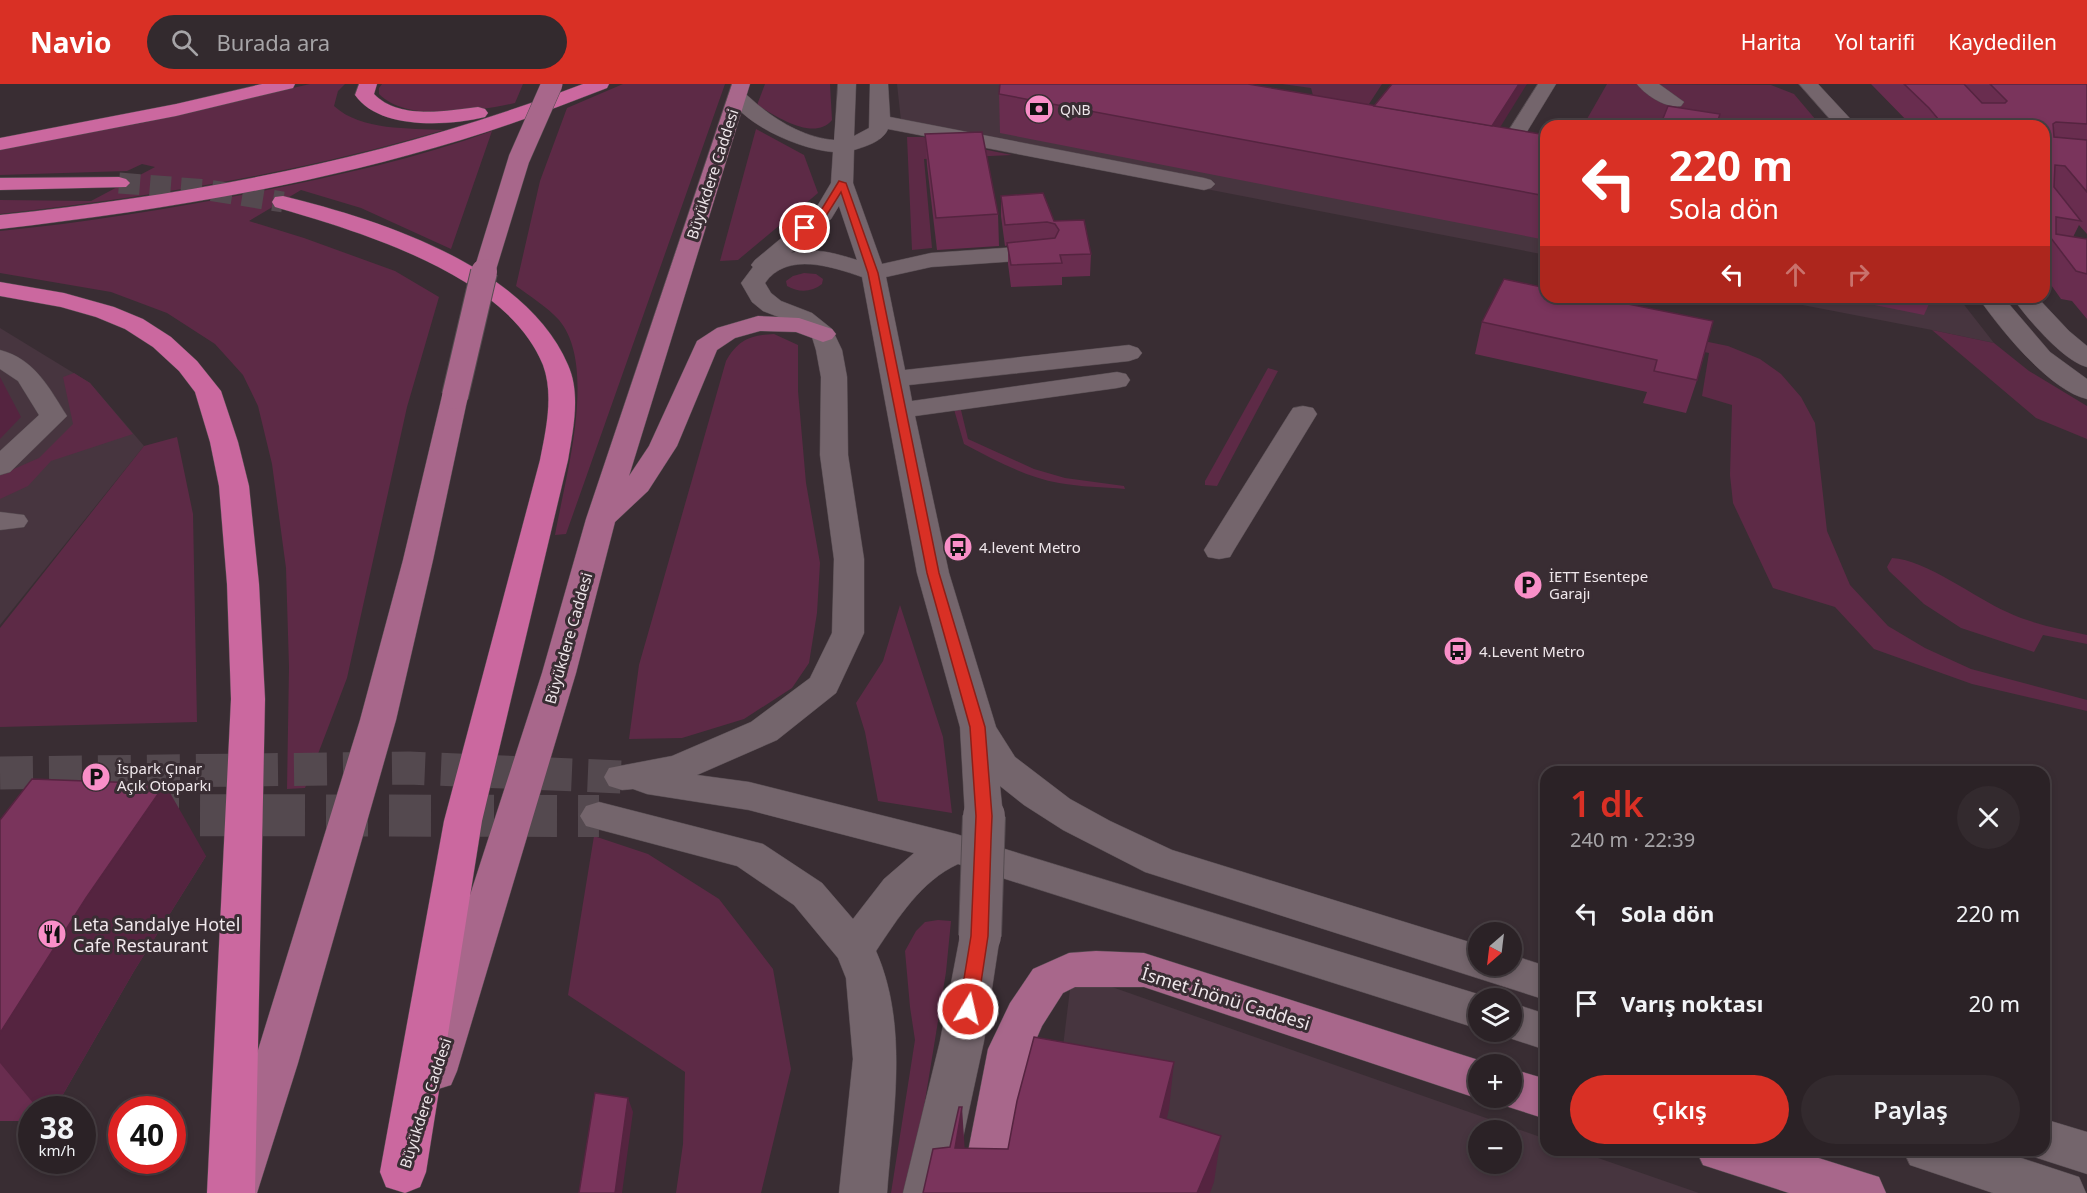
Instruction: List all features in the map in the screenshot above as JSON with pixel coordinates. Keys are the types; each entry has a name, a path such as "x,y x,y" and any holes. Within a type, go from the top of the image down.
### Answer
{"highway":[{"path":"0,144 176,111 286,84"},
{"path":"368,84 364,95 370,104 386,111 409,116 437,117 486,112 600,84"},
{"path":"0,222 164,201 383,156 514,117 600,84"},
{"path":"0,184 119,183"},
{"path":"283,202 367,228 407,244 466,273 512,304 548,348 556,366 561,388 562,418 554,460 463,821 406,1186"},
{"path":"0,289 64,300 105,312 134,324 162,342 188,366 208,391 224,442 234,486 243,584 248,699 232,1193"}],"main road":[{"path":"232,1193 276,1063 378,720 505,194 552,84"},
{"name":"Büyükdere Caddesi","path":"406,1186 556,684 601,519 739,91"},
{"path":"601,519 638,485 663,446 706,346 726,333 758,323 778,322 799,325 823,334"},
{"name":"İsmet İnönü Caddesi","path":"984,1193 1010,1049 1025,1016 1048,981 1069,970 1096,968 1144,970 1468,1075"},
{"path":"1522,1092 1540,1098"},
{"path":"1739,1156 1862,1193"}],"street":[{"path":"847,84 842,147 842,183 873,273 933,573 978,727 984,816 980,936 962,1041 927,1193"},
{"path":"739,91 752,113 817,143 842,147 878,131 879,84"},
{"path":"1507,156 1546,84"},
{"path":"1646,84 1674,102"},
{"path":"1808,84 1853,120"},
{"path":"1849,101 1855,120"},
{"path":"880,121 1204,184"},
{"path":"842,183 823,214 764,265 753,283 761,297 772,306 803,318 823,334 834,377 834,455 849,559 848,633 824,686 764,731 678,768 622,777 749,796 956,849 1468,1008"},
{"path":"760,273 778,263 807,256 831,259 873,273 931,260 1046,252"},
{"path":"1995,303 2041,357 2087,391"},
{"path":"2030,303 2087,359"},
{"path":"898,394 1129,353"},
{"path":"0,358 28,376 52,416 0,466"},
{"path":"898,394 1117,380"},
{"path":"1218,550 1303,414"},
{"path":"978,727 1001,765 1051,806 1127,846 1159,861 1468,959"},
{"path":"599,816 749,854 808,894 855,949 867,978 875,1059 863,1193"},
{"path":"855,949 883,910 917,871 939,855 956,849"},
{"path":"1522,975 1540,981"},
{"path":"1522,1024 1540,1030"},
{"path":"2050,1142 2087,1153"},
{"path":"1945,1156 2062,1193"}],"shaded area":[{"path":"310,84 345,84 338,91 334,106 358,120 386,127 444,130 335,159 224,182 113,200 0,214 0,200 91,201 155,167 142,164 127,171 0,175 0,148 142,123"},
{"path":"382,84 523,84 515,103 464,111 425,112 391,103 379,94"},
{"path":"623,84 725,84 566,534 555,535 575,424 578,393 576,365 570,340 559,320 516,286 540,181 567,108"},
{"path":"765,84 830,84 832,120 824,126 805,128 774,115 757,105"},
{"path":"897,84 1091,84 1540,163 1540,254 902,130"},
{"path":"1282,84 1382,84 1354,127 1320,122 1311,88"},
{"path":"1607,84 1771,85 1794,94 1816,120 1586,120"},
{"path":"756,129 804,155 818,193 738,260 720,261"},
{"path":"492,131 451,249 361,208 301,190 249,221 395,271 439,297 407,407 347,678 305,788 287,789 289,667 286,568 272,464 258,406 243,375 215,344 167,313 111,292 0,273 0,231 131,214 262,191 407,158"},
{"path":"907,137 923,137 1012,155 924,159 932,248 912,250"},
{"path":"804,273 816,274 823,279 822,284 805,291 787,286 786,281"},
{"path":"1792,303 1963,303 1994,343"},
{"path":"1548,309 1728,346 1760,359 1781,374 1801,397 1815,423 1827,531 1850,585 1888,626 1925,648 1971,669 2087,700 2087,711 1972,684 1874,649 1835,607 1773,588 1733,503 1730,475 1732,405 1702,396 1709,353 1600,329"},
{"path":"0,328 90,383 144,446 0,625"},
{"path":"1932,330 1994,343 2029,371 2087,406 2087,439 2036,418"},
{"path":"774,334 798,345 798,391 806,483 820,563 817,613 809,663 792,688 744,719 682,738 629,739 639,665 726,361 740,343 751,337"},
{"path":"1268,368 1278,371 1217,486 1205,485 1205,481"},
{"path":"74,373 90,383 133,434 51,461 28,486 0,499 0,475 39,458 73,424 63,377"},
{"path":"953,406 960,406 968,439 1034,469 1065,478 1124,486 1125,489 1059,483 1034,477 999,462 964,444"},
{"path":"177,437 193,514 197,722 0,727 0,628 144,446"},
{"path":"1892,558 1920,565 2026,620 2087,635 2087,644 2043,635 2034,652 1961,628 1924,604 1889,571 1887,567"},
{"path":"900,605 943,737 952,813 878,801 865,732 856,703 883,661"},
{"path":"594,836 648,854 719,899 773,969 791,1069 761,1193 676,1193 683,1144 685,1072 568,995"},
{"path":"951,921 946,972 910,1193 891,1193 915,1040 905,951 916,931 925,922"},
{"path":"1072,973 1492,1120 1468,1120 1468,1174 1522,1174 1522,1131 1540,1137 1540,1156 1592,1156 1699,1193 1045,1193"}],"building":[{"path":"1000,84 1248,84 1540,134 1540,195 999,94"},
{"path":"1392,84 1519,84 1492,126 1374,106"},
{"path":"1904,84 1964,84 1982,103 2005,103 2007,101 1990,84 2087,84 2087,124 2056,122 2053,124 2054,137 2087,140 2087,192 2065,166 2055,165 2054,187 2081,221 2056,217 2056,234 2087,239 2087,274 2076,271 2050,237 2050,120 1939,120"},
{"path":"1668,106 1720,114 1718,120 1662,120"},
{"path":"982,132 998,214 936,218 925,134"},
{"path":"1043,193 1054,221 1084,220 1091,254 1060,255 1062,263 1011,265 1007,243 1055,238 1059,230 1055,224 1047,222 1005,225 1001,196"},
{"path":"1504,279 1540,287 1540,303 1623,303 1713,321 1697,380 1654,371 1657,360 1482,322"},
{"path":"32,779 165,784 86,898 0,1033 0,820"},
{"path":"1034,1037 1174,1062 1160,1117 1221,1136 1197,1193 923,1193 933,1149 950,1147 959,1107 962,1107 955,1148 1008,1149 1017,1101"},
{"path":"595,1093 628,1098 615,1193 579,1193"}],"tunnel":[{"path":"119,183 208,190 283,202"},
{"path":"0,773 409,768 622,777"},
{"path":"137,815 599,816"}],"place":[{"name":"QNB","path":"1039,109"},
{"name":"4.levent Metro","path":"958,547"},
{"name":"İETT Esentepe Garajı","path":"1528,585"},
{"name":"4.Levent Metro","path":"1458,651"},
{"name":"İspark Çınar Açık Otoparkı","path":"96,777"},
{"name":"Leta Sandalye Hotel Cafe Restaurant","path":"52,934"}],"route":[{"path":"805,228 823,214 842,183 873,273 933,573 978,727 984,816 980,936 968,1009"}]}
